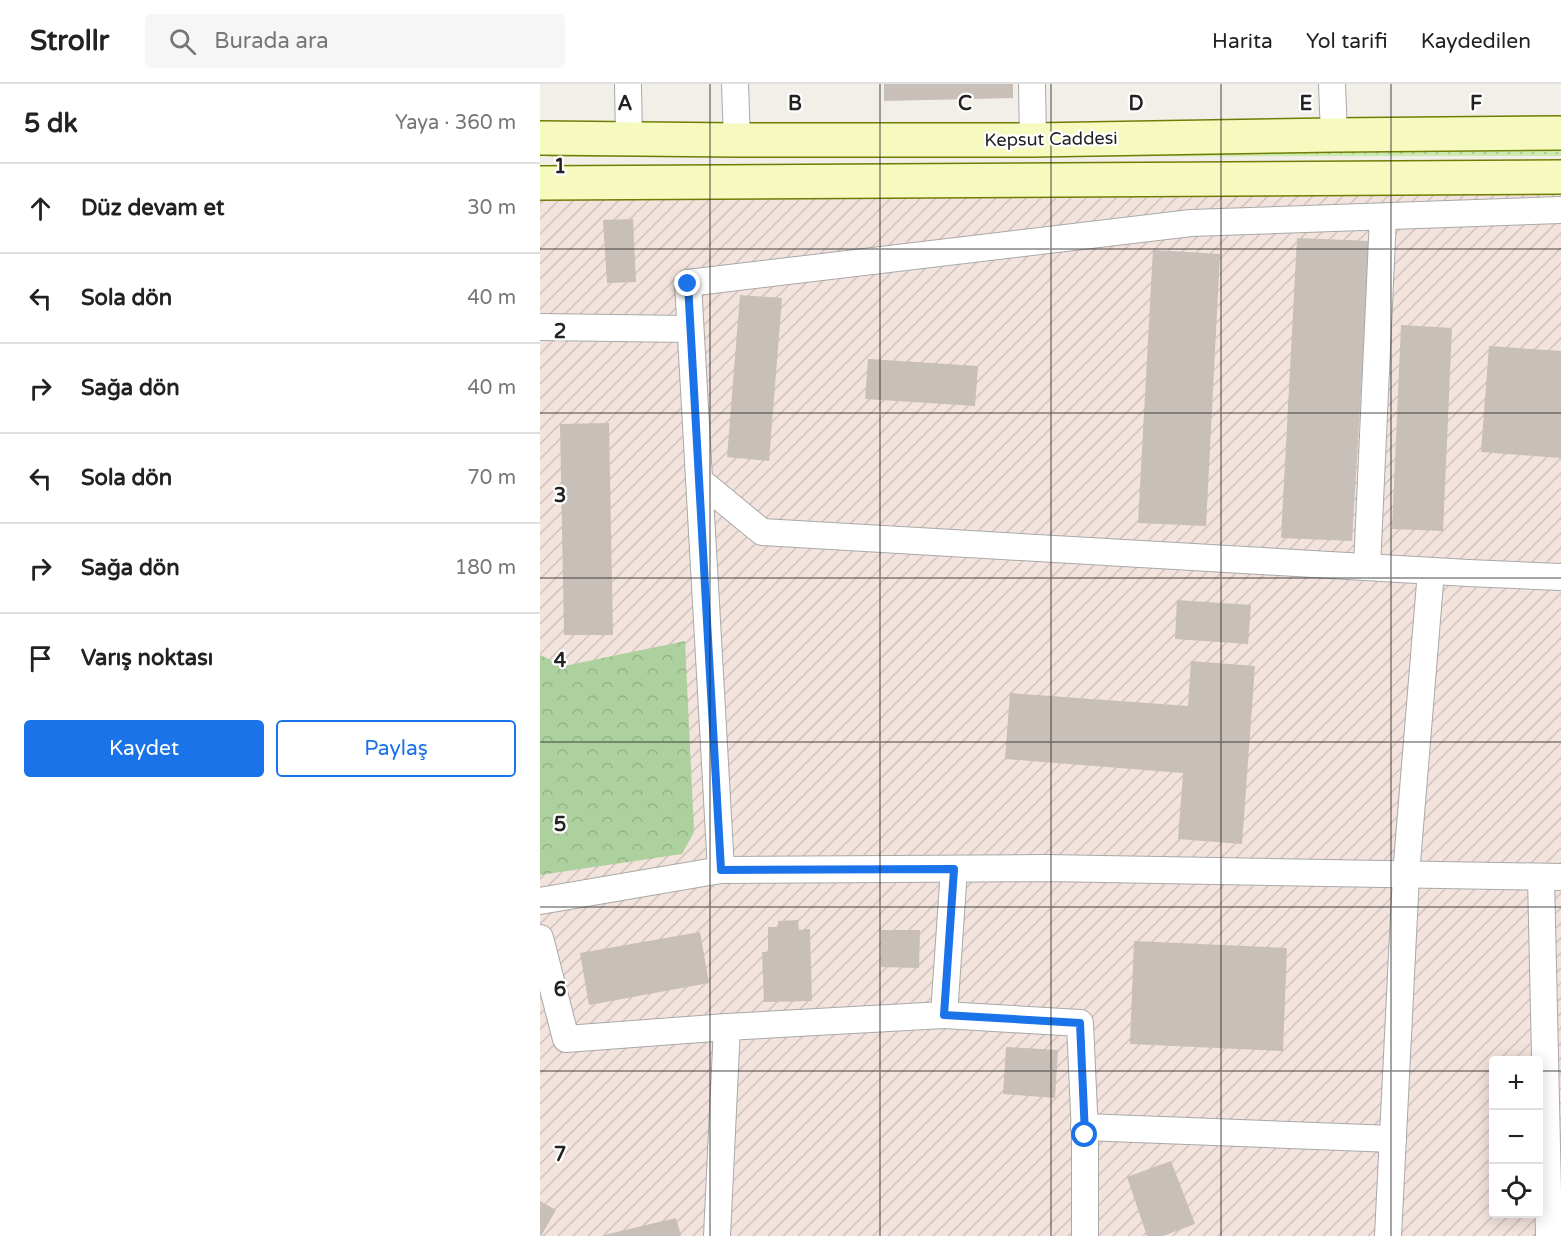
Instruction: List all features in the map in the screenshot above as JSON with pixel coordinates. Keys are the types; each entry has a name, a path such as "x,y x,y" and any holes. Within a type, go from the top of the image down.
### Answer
{"main road":[{"name":"Kepsut Caddesi","path":"540,138 1033,140 1561,133"},
{"path":"540,183 1561,177"}],"street":[{"path":"628,84 629,139"},
{"path":"735,84 737,140"},
{"path":"1032,84 1033,140"},
{"path":"1332,84 1334,135"},
{"path":"721,870 688,284 1191,223 1561,210"},
{"path":"1367,567 1383,217"},
{"path":"540,327 689,329"},
{"path":"699,480 762,532 1561,577"},
{"path":"1388,1236 1406,875 1431,571"},
{"path":"540,901 721,870 1046,868 1551,877 1549,1236"},
{"path":"944,1015 954,869"},
{"path":"540,938 566,1039 727,1026 944,1015 1080,1023 1085,1236"},
{"path":"717,1236 727,1026"},
{"path":"1084,1127 1393,1139"}],"shaded area":[{"path":"1561,191 1561,1236 540,1236 540,198"}],"green space":[{"path":"1561,147 1561,156 549,157 547,155 547,152"},
{"path":"685,641 694,832 682,854 540,875 540,655 564,666"}],"building":[{"path":"884,84 1013,84 1013,98 884,101"},
{"path":"633,219 636,282 607,283 603,220"},
{"path":"1297,238 1370,241 1352,541 1281,538"},
{"path":"1153,250 1220,254 1206,526 1138,523"},
{"path":"740,295 782,298 769,461 727,457"},
{"path":"1401,325 1452,328 1443,531 1392,529"},
{"path":"1489,346 1561,351 1561,458 1481,452"},
{"path":"868,359 978,366 975,406 865,399"},
{"path":"609,423 613,635 564,635 560,424"},
{"path":"1177,600 1251,605 1248,644 1175,639"},
{"path":"1191,661 1255,666 1242,844 1178,839 1183,773 1005,759 1010,693 1188,706"},
{"path":"798,920 799,930 810,929 812,1001 764,1002 762,952 768,952 768,927 778,927 778,921"},
{"path":"881,930 920,930 919,968 881,967"},
{"path":"700,932 709,983 589,1005 580,953"},
{"path":"1134,941 1287,948 1283,1051 1130,1044"},
{"path":"1006,1047 1058,1050 1055,1098 1003,1094"},
{"path":"1171,1161 1195,1224 1163,1236 1147,1236 1127,1177"},
{"path":"540,1201 556,1210 541,1236 540,1236"},
{"path":"676,1218 681,1236 604,1236 604,1235"}],"route":[{"path":"688,284 721,870 954,869 944,1015 1080,1023 1085,1135"}]}
